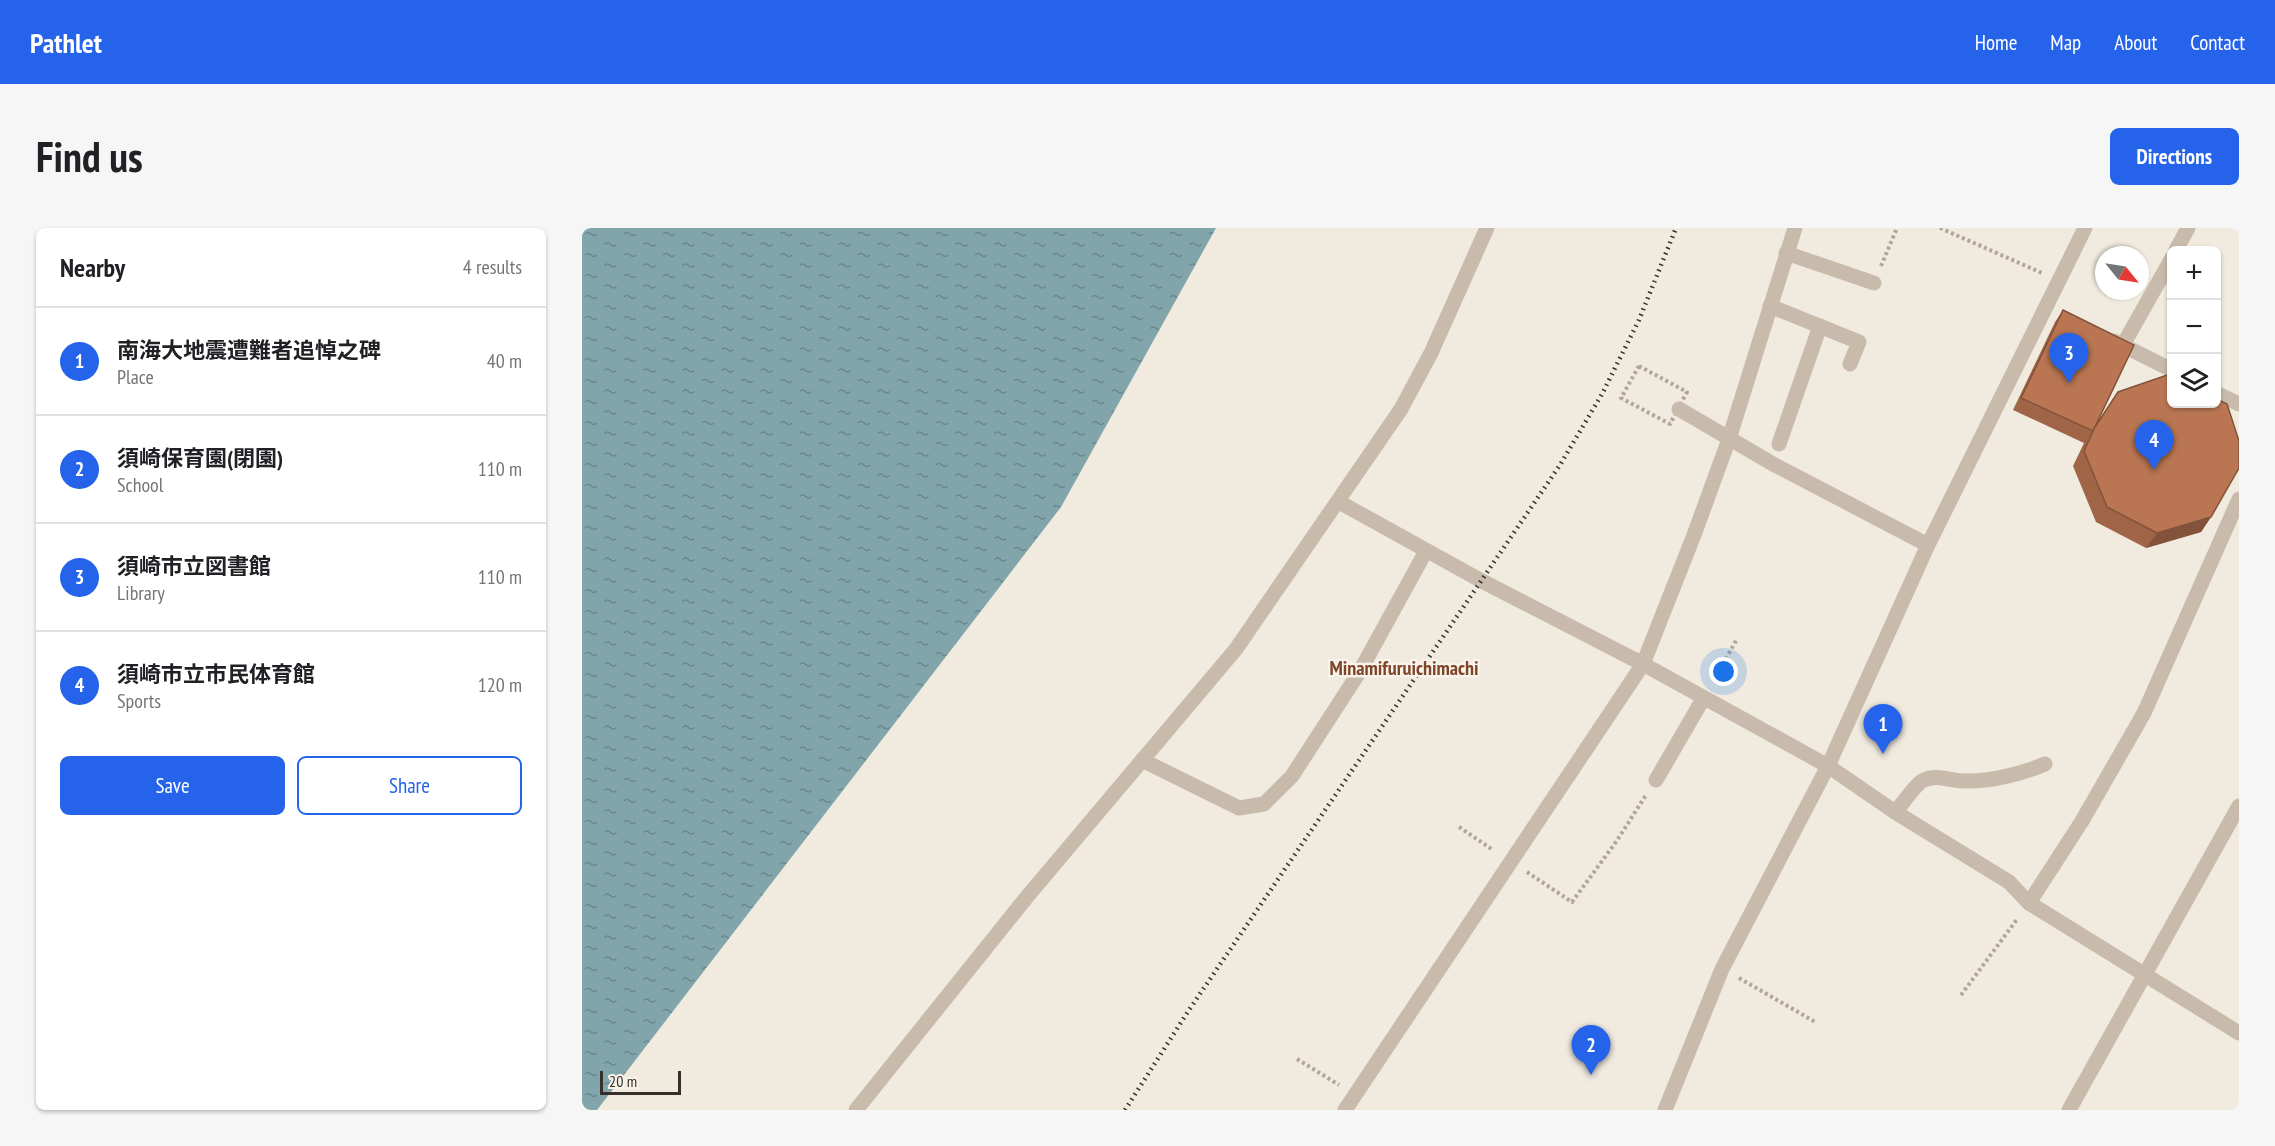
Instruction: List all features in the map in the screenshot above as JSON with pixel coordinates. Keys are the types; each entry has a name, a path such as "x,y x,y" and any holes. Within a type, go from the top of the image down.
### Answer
{"street":[{"path":"856,1110 1026,897 1236,649 1401,409 1431,353 1487,228"},
{"path":"1345,1110 1643,664 1694,536 1729,439 1795,228"},
{"path":"1665,1110 1722,969 1828,766 1928,545 2024,348 2052,310 2059,280 2085,228"},
{"path":"2178,246 2188,228"},
{"path":"1786,253 1874,283"},
{"path":"2123,345 2167,267"},
{"path":"1770,306 1859,342 1850,364"},
{"path":"1779,444 1820,326"},
{"path":"2104,336 2167,367"},
{"path":"2221,395 2239,404"},
{"path":"1679,409 1729,439 1928,545"},
{"path":"2029,903 2082,821 2144,713 2239,499"},
{"path":"1339,502 1426,551 1643,664 1828,766 1895,812 2009,882 2029,903 2239,1033"},
{"path":"1142,760 1239,808 1264,804 1292,776 1360,671 1426,551"},
{"path":"1656,780 1703,699"},
{"path":"1895,812 1922,781 1941,776 1963,781 2023,774 2045,764"},
{"path":"2069,1110 2239,806"}],"path":[{"path":"1874,283 1897,228"},
{"path":"1940,228 2059,280"},
{"path":"1639,366 1687,392 1679,409 1670,424 1621,398 1639,366"},
{"path":"1703,699 1737,639"},
{"path":"1459,827 1572,902 1616,842 1656,780"},
{"path":"1961,995 2029,903"},
{"path":"1722,969 1817,1023"},
{"path":"1297,1059 1355,1095"}],"water":[{"path":"582,228 1216,228 1061,507 597,1110 582,1110"}],"building":[{"path":"2063,310 2134,345 2093,431 2021,398"},
{"path":"2167,375 2167,408 2221,408 2221,401 2227,404 2239,441 2239,468 2211,517 2157,533 2107,507 2084,451 2095,427 2118,392"}],"railway":[{"path":"1125,1110 1189,1010 1560,465 1602,394 1639,320 1676,228"}],"place":[{"name":"須崎市立図書館","path":"2069,383"},
{"name":"須崎市立市民体育館","path":"2154,470"},
{"name":"南海大地震遭難者追悼之碑","path":"1883,754"},
{"name":"須崎保育園(閉園)","path":"1591,1075"}],"district":[{"name":"Minamifuruichimachi","path":"1404,668"}]}
